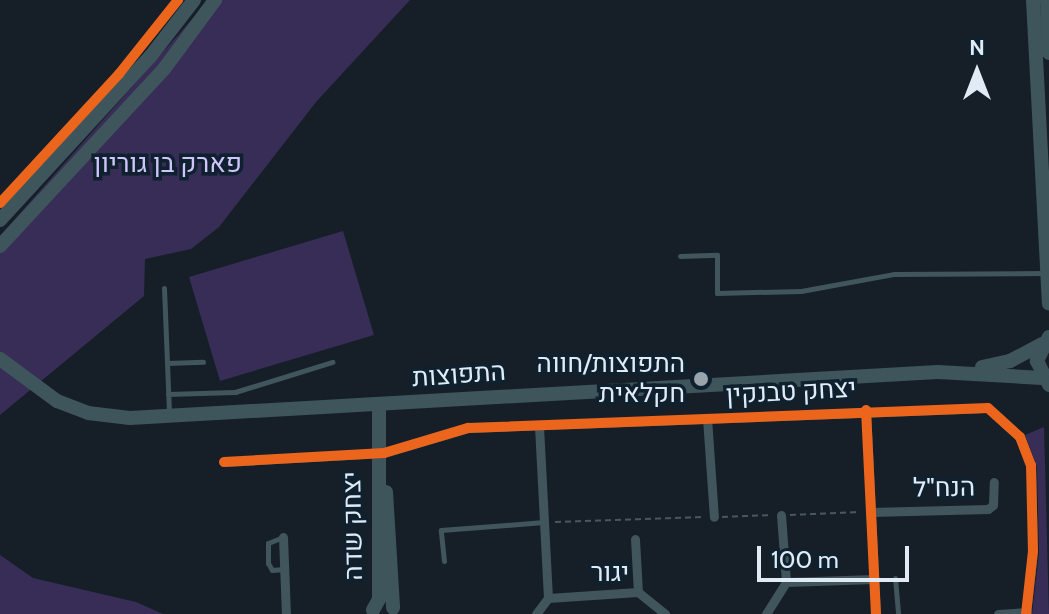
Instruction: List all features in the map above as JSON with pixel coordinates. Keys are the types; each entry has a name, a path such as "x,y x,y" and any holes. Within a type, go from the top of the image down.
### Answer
{"main road":[{"path":"0,220 150,57 194,0"},
{"path":"0,246 164,69 215,0"},
{"path":"1033,0 1049,304"},
{"path":"1047,0 1049,53"},
{"path":"1047,337 1037,361 1047,383"},
{"name":"התפוצות","path":"0,359 41,393 72,408 106,416 169,416 938,372 1010,361 1047,337"},
{"name":"התפוצות","path":"938,372 1047,383"},
{"name":"יצחק שדה","path":"371,612 379,599 379,404"},
{"name":"יצחק שדה","path":"380,453 396,611"},
{"path":"371,612 396,611"}],"street":[{"name":"יצחק טבנקין","path":"224,462 380,453 468,428 979,407 1020,437 1031,465 1033,551 1026,613"},
{"path":"866,410 876,614"},
{"path":"707,418 714,517"},
{"path":"536,614 548,598 539,426"},
{"name":"הנח\"ל","path":"871,512 988,509 993,505 994,482"},
{"path":"766,614 786,582 781,515"},
{"path":"283,537 286,614"},
{"path":"635,539 638,592"},
{"path":"786,582 874,579"},
{"name":"יגור","path":"548,598 638,592 665,614"},
{"path":"998,614 1026,613"}],"lane":[{"path":"680,256 717,255 717,293 801,291 894,274 1047,273"},
{"path":"164,288 169,416"},
{"path":"167,363 203,362"},
{"path":"168,394 235,392 332,362"},
{"path":"444,561 441,530 545,522"},
{"path":"283,537 268,543 268,563 272,570 284,569"},
{"path":"895,578 898,614"}],"green space":[{"name":"פארק בן גוריון","path":"209,0 410,0 316,102 219,227 191,249 145,259 144,296 0,415 0,236"},
{"path":"343,231 374,335 220,381 189,277"},
{"path":"1044,427 1049,614 1032,614 1039,553 1037,467 1025,435"},
{"path":"0,555 33,578 136,602 163,614 0,614"}],"cycle path":[{"path":"0,203 119,74 178,0"},
{"path":"224,462 384,453 468,428 988,408 1020,437 1031,465 1033,551 1026,614"},
{"path":"866,410 876,614"}],"place":[{"name":"התפוצות/חווה חקלאית","path":"701,379"}]}
